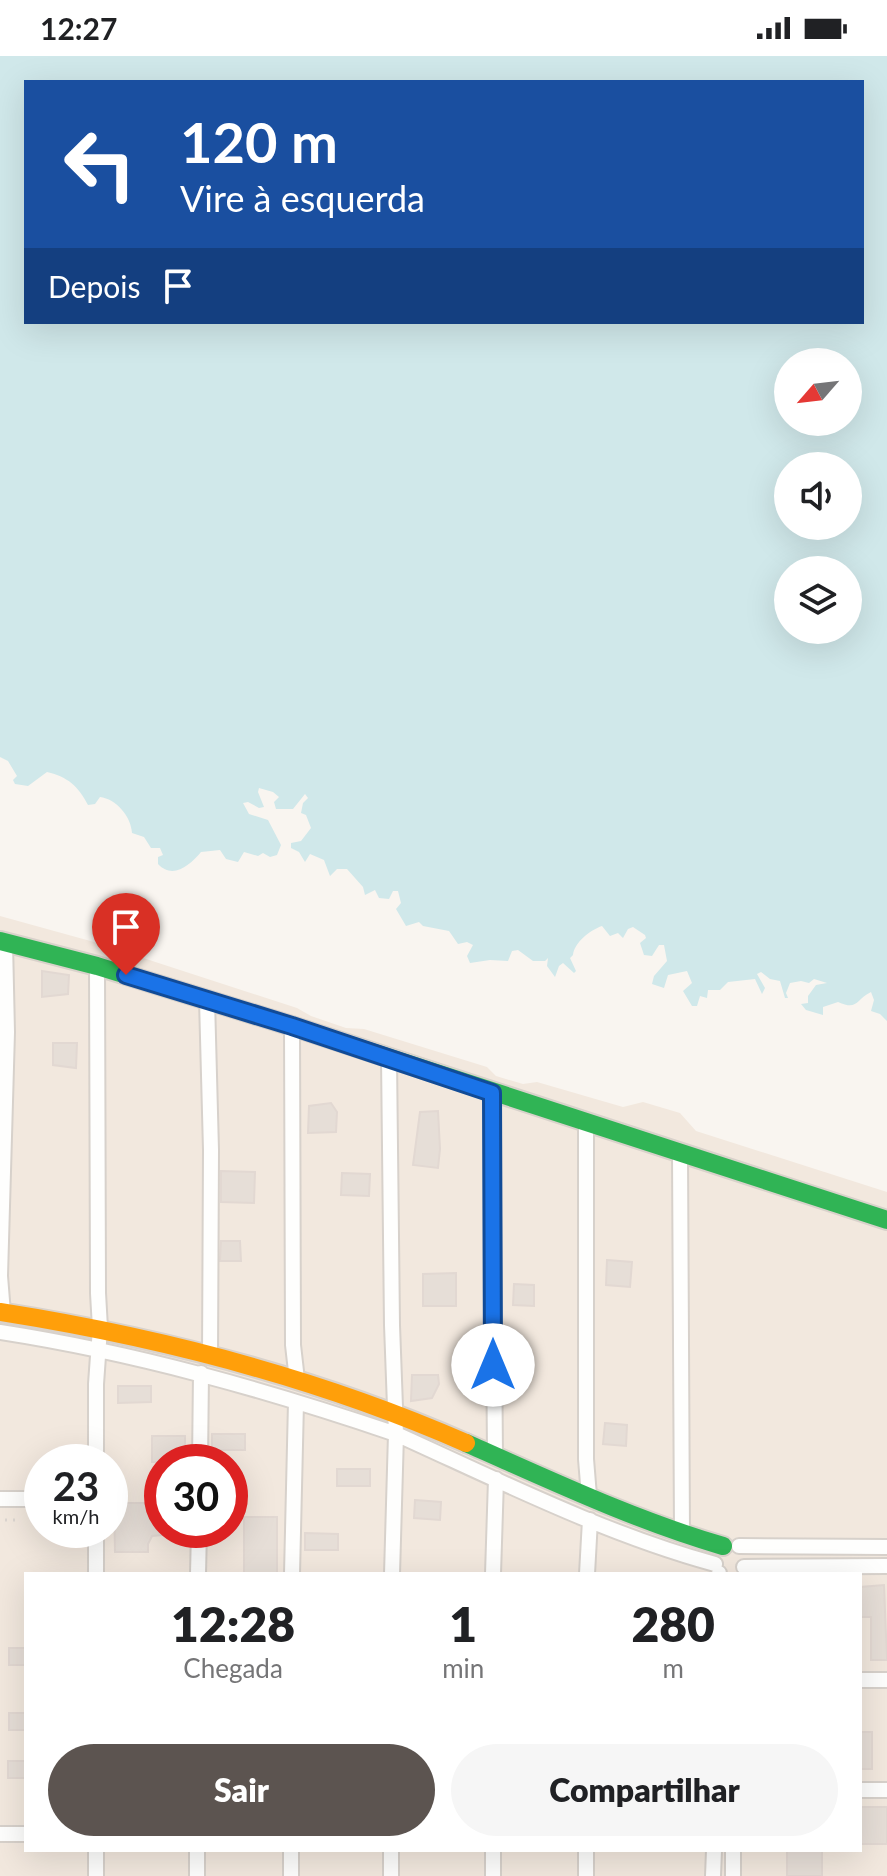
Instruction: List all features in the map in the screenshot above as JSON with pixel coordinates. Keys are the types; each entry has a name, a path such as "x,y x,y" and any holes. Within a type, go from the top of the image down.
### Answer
{"street":[{"path":"718,1571 590,1520 396,1434 296,1402 206,1365 100,1328 2,1312 0,1276 7,1032 3,942 97,966 292,1026 887,1220"},
{"path":"96,1444 96,1384 100,1349 97,966"},
{"path":"201,1444 211,1150 207,1000"},
{"path":"292,1026 293,1345 297,1380"},
{"path":"389,1058 392,1338 396,1412 392,1572"},
{"path":"492,1093 495,1454"},
{"path":"586,1123 586,1459 589,1496"},
{"path":"680,1153 682,1534"},
{"path":"0,1332 297,1380 396,1412 682,1534 731,1546 887,1547"},
{"path":"292,1572 296,1402"},
{"path":"493,1572 496,1479"},
{"path":"0,1499 24,1499"},
{"path":"587,1572 590,1520"},
{"path":"718,1571 712,1557 714,1552 731,1546"},
{"path":"731,1546 746,1556 741,1571 887,1566"},
{"path":"96,1548 96,1572"},
{"path":"198,1572 199,1548"},
{"path":"862,1680 887,1680"},
{"path":"862,1790 887,1790"},
{"path":"0,1834 24,1834"},
{"path":"96,1852 96,1876"},
{"path":"197,1852 197,1876"},
{"path":"291,1852 291,1876"},
{"path":"391,1852 391,1876"},
{"path":"493,1852 493,1876"},
{"path":"586,1852 586,1876"},
{"path":"713,1876 714,1852"},
{"path":"733,1852 733,1876"}],"path":[{"path":"5,1520 17,1520"}],"shaded area":[{"path":"0,916 94,942 297,1008 346,1028 364,1029 487,1067 496,1076 523,1084 537,1082 623,1107 643,1102 680,1113 696,1131 887,1192 887,1876 0,1876"}],"water":[{"path":"0,56 887,56 887,1021 871,1011 874,1000 871,992 853,1005 838,1002 823,1007 823,1015 806,1010 801,1004 808,1003 808,996 816,985 827,983 814,979 809,983 790,983 786,993 788,998 785,998 780,981 770,979 761,972 757,974 765,988 762,994 755,979 728,982 720,990 708,990 707,998 700,996 697,1006 692,1006 683,991 692,983 687,971 668,975 664,988 652,984 654,976 667,961 664,945 659,945 652,956 644,955 640,943 646,938 645,935 633,927 623,938 618,933 610,936 602,926 588,934 570,958 576,971 574,973 563,963 555,977 547,966 548,958 533,961 518,950 512,951 508,961 470,963 467,956 473,945 467,942 458,944 449,931 423,926 419,922 406,926 396,909 401,903 398,891 393,891 389,899 379,898 375,890 365,895 363,887 347,869 337,869 330,876 324,860 310,854 305,862 299,852 291,848 291,843 301,841 311,828 306,815 301,813 303,803 308,798 305,794 293,809 276,809 274,802 279,797 259,788 264,807 243,803 249,814 268,820 281,845 277,855 270,857 263,853 258,856 244,852 238,862 226,859 220,850 201,852 187,866 170,871 158,864 158,857 163,855 160,848 151,848 144,837 132,833 126,815 112,801 100,797 95,804 88,805 72,783 47,772 28,786 15,784 13,780 17,776 8,761 0,757"}],"building":[{"path":"42,971 69,975 68,994 42,997"},
{"path":"53,1043 77,1043 76,1068 53,1065"},
{"path":"331,1103 337,1112 336,1132 308,1133 309,1106"},
{"path":"438,1111 438,1168 413,1165 420,1112"},
{"path":"221,1171 255,1172 254,1203 221,1202"},
{"path":"342,1173 370,1174 369,1196 341,1195"},
{"path":"221,1241 240,1241 241,1261 220,1261"},
{"path":"607,1260 632,1262 630,1287 606,1285"},
{"path":"456,1273 456,1306 423,1306 423,1274"},
{"path":"514,1284 534,1285 534,1306 513,1305"},
{"path":"412,1375 438,1375 439,1384 432,1398 411,1401"},
{"path":"118,1386 151,1386 151,1402 118,1403"},
{"path":"605,1423 627,1425 626,1446 603,1444"},
{"path":"212,1434 245,1434 245,1444 212,1444"},
{"path":"152,1436 185,1436 185,1444 152,1444"},
{"path":"337,1469 370,1469 370,1486 337,1486"},
{"path":"415,1500 441,1502 440,1520 414,1518"},
{"path":"128,1503 144,1503 144,1548 148,1548 148,1552 115,1552 115,1548 128,1548"},
{"path":"248,1517 277,1517 277,1572 244,1572"},
{"path":"305,1533 338,1534 338,1550 305,1550"},
{"path":"884,1585 887,1660 871,1660 871,1617 862,1617 862,1587"},
{"path":"9,1648 24,1648 24,1665 9,1665"},
{"path":"9,1713 24,1713 24,1730 9,1730"},
{"path":"862,1732 872,1732 872,1769 862,1769"},
{"path":"8,1761 24,1761 24,1778 8,1778"},
{"path":"862,1807 887,1807 887,1844 862,1844"},
{"path":"787,1852 822,1852 822,1876 787,1876"}],"traffic: fast":[{"path":"0,941 97,966 292,1026 887,1220"},
{"path":"466,1443 625,1512 723,1546"}],"traffic: slow":[{"path":"0,1312 119,1334 237,1362 353,1399 466,1443"}],"route":[{"path":"126,975 492,1093 493,1365"}]}
